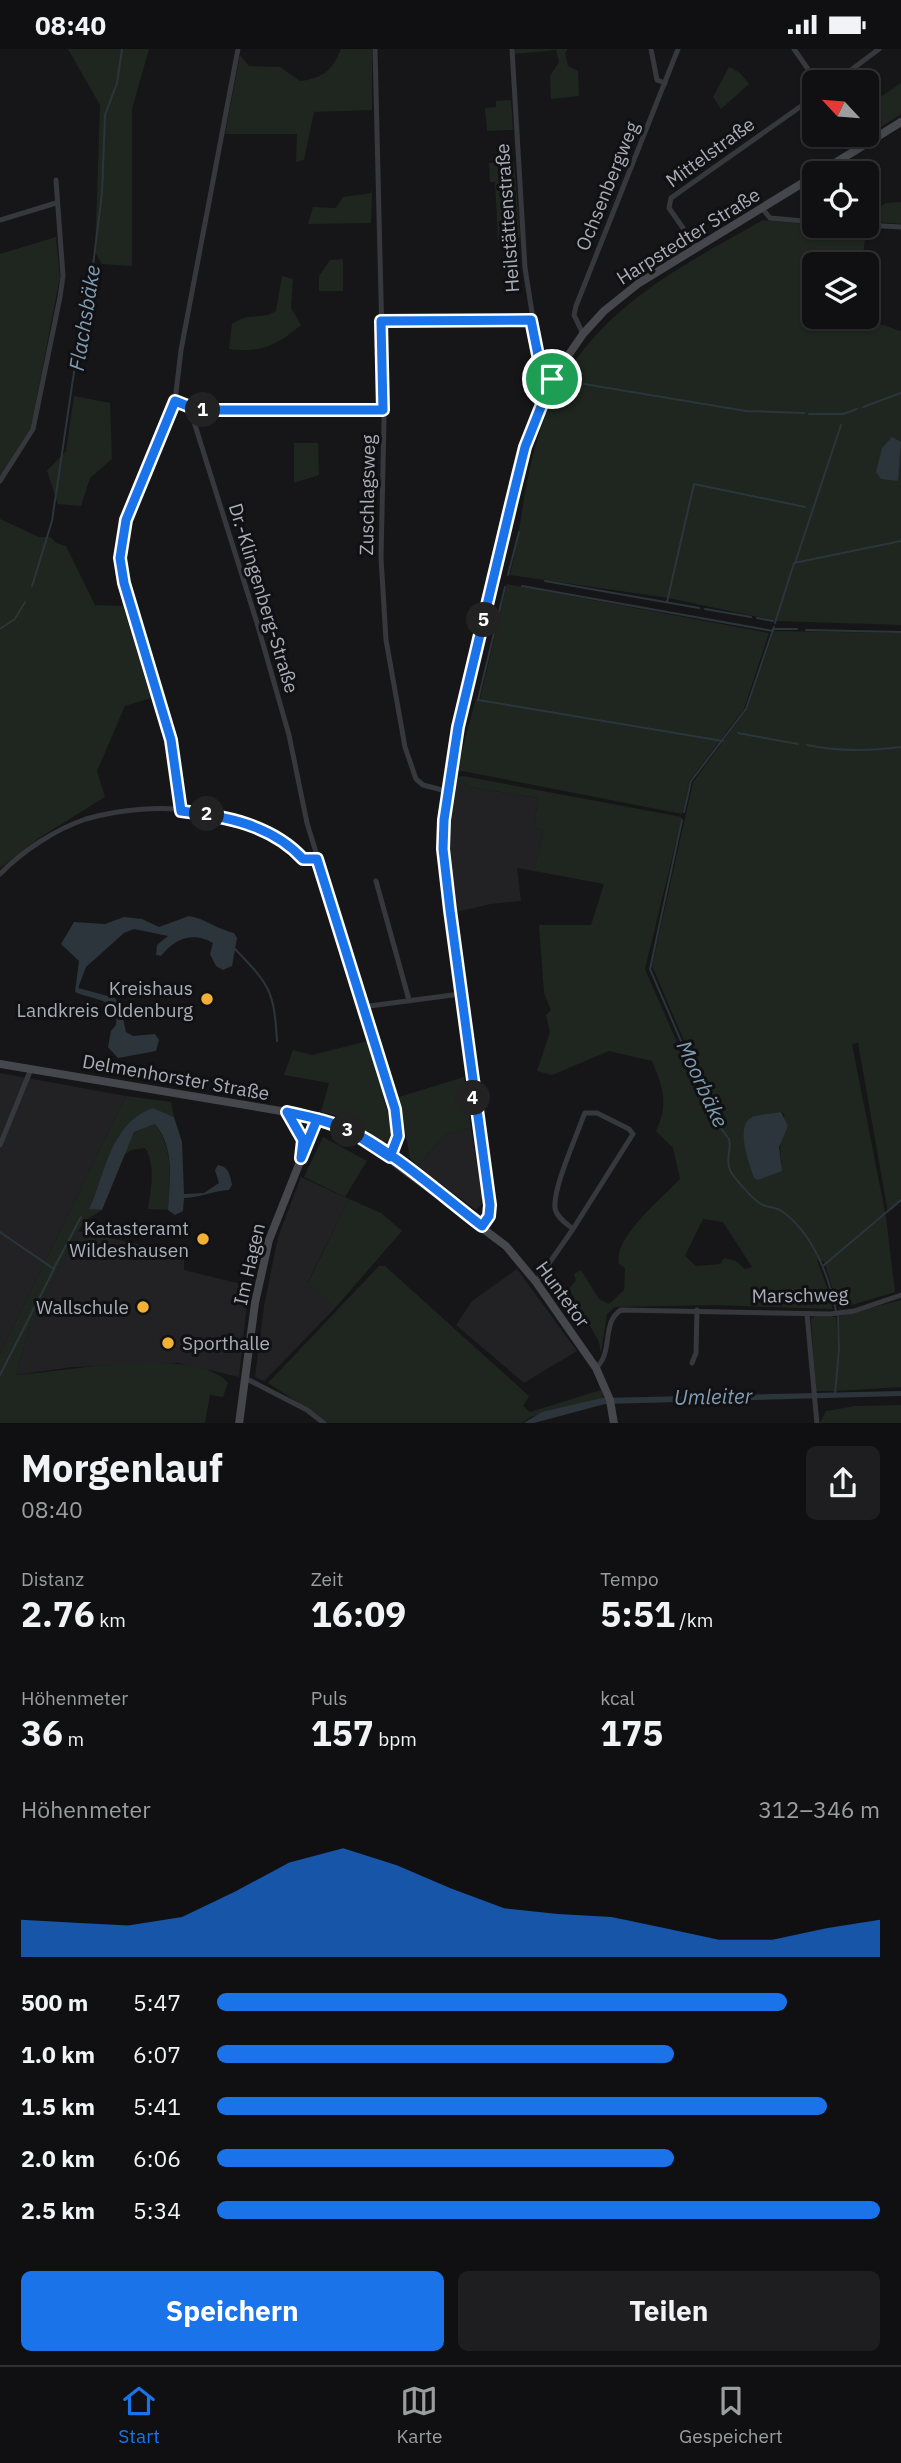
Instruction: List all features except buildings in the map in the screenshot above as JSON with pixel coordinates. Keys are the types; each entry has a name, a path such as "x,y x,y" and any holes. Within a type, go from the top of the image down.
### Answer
{"main road":[{"path":"838,161 901,122"},
{"name":"Harpstedter Straße","path":"482,1226 489,1216 490,1205 460,994 443,849 446,791 458,727 525,447 552,379 583,334 619,298 802,183"},
{"name":"Delmenhorster Straße","path":"0,1064 287,1112 347,1129 390,1157 482,1226"},
{"path":"287,1112 303,1140 301,1158"},
{"name":"Im Hagen","path":"239,1423 255,1303 269,1240 317,1119"},
{"name":"Huntetor","path":"482,1226 508,1248 536,1282 596,1368 607,1390 614,1423"}],"street":[{"path":"181,811 171,740 124,583 120,558 126,520 175,401 181,351 238,49"},
{"name":"Zuschlagsweg","path":"375,49 383,410 381,558 386,640 398,718 416,779 423,785 446,791"},
{"name":"Heilstättenstraße","path":"512,49 531,320 541,370 552,379"},
{"path":"651,49 657,80 665,83"},
{"name":"Ochsenbergweg","path":"583,334 575,315 576,306 678,49"},
{"path":"794,49 809,70"},
{"path":"851,70 879,49"},
{"name":"Mittelstraße","path":"697,248 669,208 671,198 802,105"},
{"path":"0,481 33,429 63,276 55,180"},
{"path":"0,220 56,203"},
{"path":"762,208 769,218 802,221"},
{"path":"879,226 901,227"},
{"path":"381,321 531,320"},
{"path":"175,401 190,409 383,410"},
{"name":"Dr.-Klingenberg-Straße","path":"190,409 289,735 317,859 395,1109 398,1136 390,1157"},
{"path":"0,874 42,842 85,820 147,809 215,815 247,824 275,836 303,859 317,859"},
{"path":"376,881 409,1000"},
{"path":"362,1007 460,994"},
{"path":"0,1145 31,1069"},
{"path":"536,1282 633,1134 597,1113 576,1110"},
{"path":"573,1229 559,1217 555,1208 563,1173 585,1113"},
{"name":"Marschweg","path":"596,1368 605,1360 611,1322 621,1310 830,1314 901,1295"},
{"path":"692,1363 696,1353 697,1310"},
{"path":"807,1314 817,1423"},
{"path":"245,1378 307,1410 325,1423"}],"shaded area":[{"path":"68,49 149,49 132,109 132,266 102,264 95,252 100,105"},
{"path":"341,49 372,49 372,110 314,112 304,160 296,162 297,134 225,134 240,55 249,66 280,67 300,81 326,72"},
{"path":"514,49 568,49 565,53 568,66 578,71 579,96 551,99 550,76 559,62 556,50 515,54"},
{"path":"729,67 740,73 749,84 721,109 713,97"},
{"path":"901,83 901,114 879,128 879,98"},
{"path":"511,100 513,130 487,131 485,108 496,107 496,101"},
{"path":"514,161 520,236 517,240 498,240 495,182 490,182 489,163"},
{"path":"372,193 371,223 308,224 313,207 336,208 343,197"},
{"path":"901,202 901,224 879,222 879,207 886,203"},
{"path":"763,220 802,224 802,238 865,238 863,252 802,252 802,329 879,329 879,324 901,331 901,625 777,621 668,598 510,575 535,448 551,405 571,368 595,336 623,309 688,263"},
{"path":"56,237 60,277 31,427 0,477 0,254"},
{"path":"343,259 343,291 319,291 319,276 330,260"},
{"path":"282,276 293,279 291,308 301,325 276,343 259,349 229,349 232,324 244,318 276,311"},
{"path":"74,396 110,403 112,459 90,478 81,506 58,504 47,471 66,451"},
{"path":"294,443 318,443 319,475 294,483"},
{"path":"0,519 39,537 50,537 56,543 66,546 95,605 123,606 151,698 125,706 97,771 105,797 39,838 0,868"},
{"path":"507,584 769,633 744,709 690,780 682,814 457,770 476,698 480,699"},
{"path":"774,631 901,633 901,1202 888,1213 858,1043 852,1044 886,1217 895,1292 839,1309 824,1262 817,1260 831,1298 832,1309 714,1305 615,1307 607,1314 601,1353 599,1342 569,1289 576,1280 574,1274 581,1270 599,1299 609,1304 624,1290 625,1268 619,1264 623,1243 640,1219 680,1179 673,1148 656,1131 662,1112 662,1087 652,1061 609,1051 552,1075 537,1071 550,1032 546,1015 551,1010 544,993 539,925 591,925 604,884 534,871 543,830 534,827 538,798 470,787 454,778 463,776 682,817 645,969 711,1120 717,1118 652,966 693,782 747,709","holes":["781,1112 784,1114 780,1150 782,1164 749,1118","703,1219 723,1222 752,1267 745,1269 736,1261 724,1258 720,1264 696,1266 685,1256"]},
{"path":"454,778 470,787 538,798 534,827 543,830 534,871 517,868 521,901 456,912 448,846"},
{"path":"368,1041 392,1128 388,1141 383,1142 342,1117 321,1112 329,1083 284,1075 293,1050 312,1055"},
{"path":"0,1073 126,1096 0,1354"},
{"path":"464,1077 471,1128 446,1134 417,1166 410,1158 399,1097"},
{"path":"126,1096 171,1102 174,1117 153,1108 118,1136 89,1208 102,1210 86,1220 78,1231 29,1328 16,1375 128,1364 189,1365 212,1372 228,1383 223,1397 210,1395 205,1423 0,1423 0,1354"},
{"path":"155,1124 168,1154 168,1210 148,1209 152,1169 145,1148 131,1150 123,1156 134,1132"},
{"path":"471,1128 482,1196 481,1205 476,1210 417,1166 446,1134"},
{"path":"323,1137 367,1161 345,1197 304,1177"},
{"path":"301,1177 349,1199 308,1282 335,1308 264,1381 255,1377 264,1306 278,1237"},
{"path":"349,1199 381,1213 402,1231 335,1308 308,1283"},
{"name":"Wallschule","path":"78,1231 184,1254 184,1270 249,1286 239,1377 178,1363 72,1367 16,1375 29,1328"},
{"path":"379,1266 385,1266 529,1396 523,1406 530,1412 601,1390 603,1398 531,1417 522,1423 328,1423 268,1383"},
{"path":"517,1269 577,1351 524,1383 456,1325 472,1301"},
{"path":"901,1300 901,1387 836,1391 840,1350 839,1316"},
{"path":"815,1316 836,1317 839,1350 835,1391 816,1391 811,1319"},
{"path":"901,1405 901,1423 820,1423 826,1411 855,1406"}],"water":[{"path":"892,437 901,442 898,481 881,479 876,472 882,448"},
{"path":"189,916 234,933 237,938 232,966 223,970 216,966 210,954 213,943 206,939 184,939 172,945 161,956 156,955 157,945 168,936 134,929 124,933 86,967 78,988 115,998 120,1005 126,1032 133,1036 155,1034 159,1040 156,1051 118,1058 108,1047 111,1031 116,1025 114,1010 103,1001 75,992 79,961 61,944 74,922 105,924 124,917 142,919 159,927"},
{"path":"153,1108 174,1117 182,1142 184,1194 204,1193 219,1183 215,1170 218,1165 228,1172 232,1185 229,1190 184,1198 183,1211 175,1215 168,1210 168,1154 166,1143 155,1124 134,1132 102,1210 89,1209 118,1137 139,1115"},
{"path":"781,1112 788,1126 779,1147 782,1171 758,1180 754,1178 747,1155 744,1129 752,1117"},
{"name":"Umleiter","path":"901,1391 901,1396 605,1404 534,1423 524,1423 542,1412 602,1398"}],"waterway":[{"name":"Flachsbäke","path":"32,586 52,521 82,318 89,298 102,193 105,115 117,83 122,49"},
{"path":"584,384 746,411 804,413"},
{"path":"863,407 901,393"},
{"path":"809,414 843,414 857,409"},
{"path":"795,563 841,425"},
{"path":"667,602 694,484 805,507"},
{"path":"508,575 519,532"},
{"name":"Moorbäke","path":"775,623 794,563 901,541"},
{"path":"545,581 699,608"},
{"path":"522,586 773,631"},
{"path":"505,587 478,700 723,741"},
{"name":"Flachsbäke","path":"0,629 15,619 25,602"},
{"path":"705,609 751,617"},
{"path":"757,618 773,621"},
{"name":"Moorbäke","path":"684,812 691,781 746,709 774,627"},
{"path":"773,629 797,629"},
{"path":"806,630 901,632"},
{"path":"738,733 798,744"},
{"path":"807,745 854,750 901,747"},
{"name":"Moorbäke","path":"682,820 650,969 715,1120 729,1139 730,1170 755,1200 781,1210 803,1232 824,1270 836,1311"},
{"path":"235,949 268,990 272,999 277,1041"},
{"path":"824,1265 901,1200"},
{"path":"54,1268 81,1217"},
{"name":"Flachsbäke","path":"0,1232 54,1269 0,1375"},
{"name":"Moorbäke","path":"835,1394 839,1350 838,1316"}],"place":[{"name":"Kreishaus Landkreis Oldenburg","path":"207,999"},
{"name":"Katasteramt Wildeshausen","path":"203,1239"},
{"name":"Wallschule","path":"143,1307"},
{"name":"Sporthalle","path":"168,1343"}],"route":[{"path":"552,379 525,447 458,727 446,791 443,849 477,1129 490,1205 489,1216 482,1226 441,1194 390,1157 359,1136 347,1129 334,1124 317,1119 287,1112 303,1140 301,1158 317,1119 347,1129 390,1157 398,1136 395,1109 317,859 303,859 275,836 247,824 215,815 181,811 171,740 124,583 120,558 121,543 126,520 175,401 198,410 383,410 381,321 531,320 541,370 552,379"}]}
